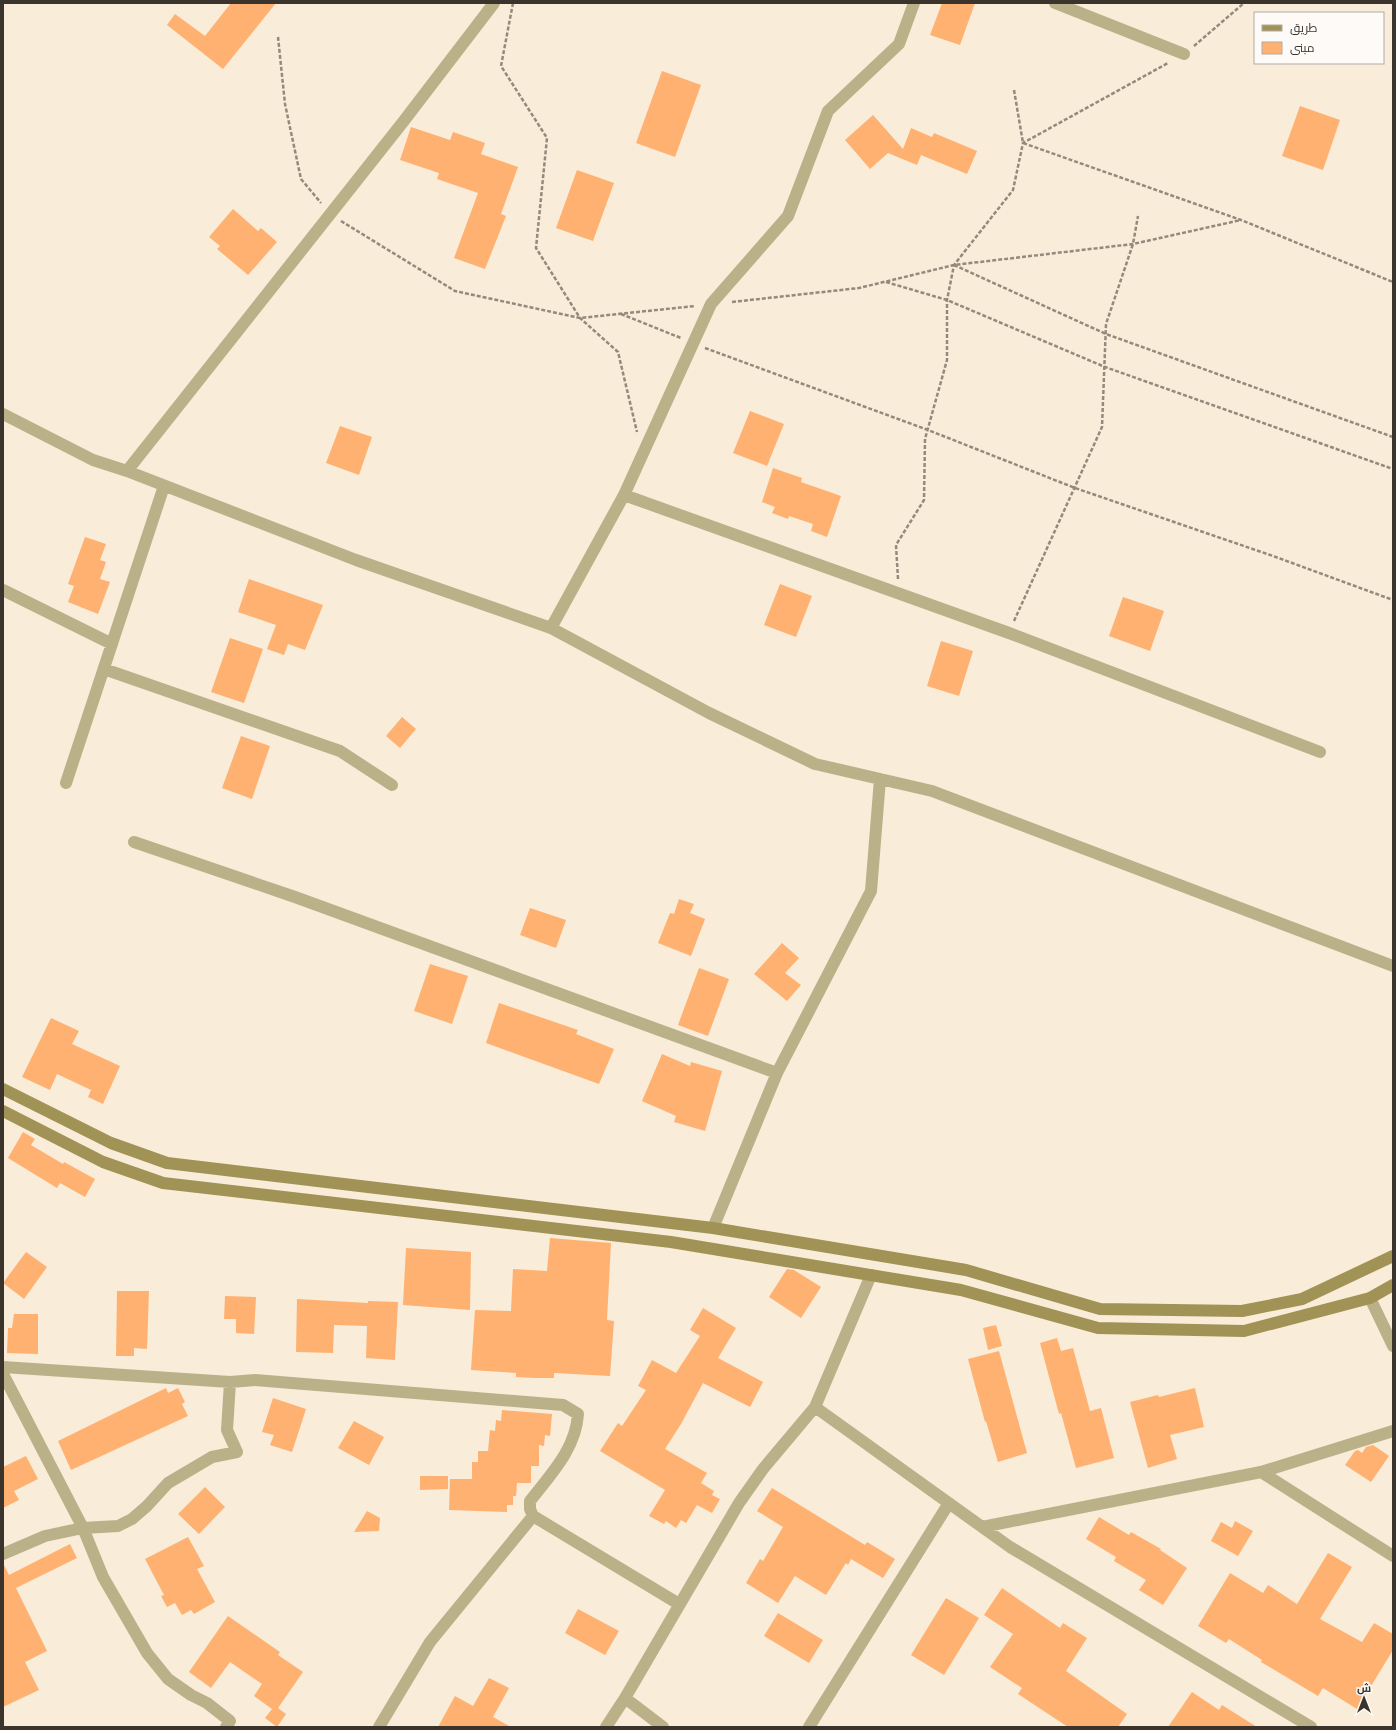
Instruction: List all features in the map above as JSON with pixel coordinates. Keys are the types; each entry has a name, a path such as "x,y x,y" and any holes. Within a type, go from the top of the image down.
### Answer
{"street":[{"path":"127,471 494,3"},
{"path":"551,628 624,494 711,304 788,216 828,111 898,44 914,3"},
{"path":"1055,3 1184,54"},
{"path":"3,414 93,460 127,471 356,560 551,628 709,713 816,764 932,791 1393,966"},
{"path":"66,783 164,486"},
{"path":"624,494 1009,633 1320,752"},
{"path":"3,590 112,644"},
{"path":"104,669 340,751 392,785"},
{"path":"714,1228 777,1073 871,891 880,779"},
{"path":"134,842 302,900 777,1073"},
{"path":"3,1089 111,1143 168,1163 714,1228 966,1270 1100,1308 1242,1311 1302,1299 1393,1256"},
{"path":"3,1111 103,1162 163,1183 671,1242 961,1290 1098,1328 1244,1331 1370,1298 1393,1285"},
{"path":"606,1727 625,1698 739,1503 763,1469 816,1408 872,1275"},
{"path":"1370,1298 1393,1346"},
{"path":"3,1367 230,1382 255,1380 563,1405 578,1414 577,1427 565,1455 530,1501 530,1509 533,1516 679,1604"},
{"path":"3,1374 83,1528 103,1577 147,1653 168,1679 191,1695 207,1703 231,1725"},
{"path":"3,1554 45,1536 83,1528 118,1526 132,1519 147,1506 168,1483 212,1457 237,1452 227,1430 230,1382"},
{"path":"816,1408 1010,1547 1311,1727"},
{"path":"982,1527 1260,1472 1393,1431"},
{"path":"1260,1472 1393,1556"},
{"path":"809,1727 949,1503"},
{"path":"379,1727 430,1642 533,1516"},
{"path":"625,1698 663,1727"}],"path":[{"path":"513,3 501,66 547,138 536,248 580,318 618,352 643,454"},
{"path":"1022,143 1184,54 1244,3"},
{"path":"278,37 285,104 301,179 330,214 455,291 580,318 859,288 954,265 1134,244 1241,220"},
{"path":"899,594 896,545 924,500 925,439 947,360 947,300 954,265 1013,190 1022,143 1014,90"},
{"path":"1022,143 1241,220 1393,282"},
{"path":"1009,633 1102,427 1106,324 1134,244 1138,216"},
{"path":"954,265 1106,334 1393,437"},
{"path":"886,282 947,300 1105,367 1393,469"},
{"path":"621,314 694,343 928,430 1075,488 1273,556 1393,600"}],"building":[{"path":"231,3 276,3 223,69 167,25 175,14 205,36"},
{"path":"942,3 975,3 960,45 930,35"},
{"path":"662,71 701,85 675,157 636,143"},
{"path":"1300,106 1340,120 1323,170 1282,156"},
{"path":"873,115 903,149 911,128 932,137 934,133 977,151 967,174 921,155 917,165 888,153 870,169 845,140"},
{"path":"411,127 450,140 453,132 485,143 481,154 518,167 501,214 506,216 485,269 454,258 478,193 437,179 439,173 400,160"},
{"path":"577,170 614,183 593,241 556,228"},
{"path":"233,209 258,231 261,228 277,242 248,275 217,249 220,246 209,237"},
{"path":"750,411 784,424 767,466 733,453"},
{"path":"340,426 372,437 359,475 326,463"},
{"path":"773,468 802,478 801,482 841,496 827,537 811,531 813,524 789,516 788,519 772,513 775,507 762,502"},
{"path":"85,537 106,544 100,560 106,562 100,579 110,582 98,614 68,602 74,586 68,584"},
{"path":"249,579 323,605 305,650 288,644 284,655 267,649 276,625 238,612"},
{"path":"780,584 812,596 796,637 764,625"},
{"path":"1123,597 1164,611 1150,651 1109,636"},
{"path":"230,638 263,649 244,703 211,692"},
{"path":"941,641 973,651 959,696 927,686"},
{"path":"402,717 416,729 400,748 386,736"},
{"path":"241,736 270,746 252,799 222,788"},
{"path":"679,899 694,904 690,913 705,919 691,956 658,943 670,913 674,914"},
{"path":"530,908 566,920 556,948 520,935"},
{"path":"782,943 799,958 785,973 801,985 787,1001 754,974"},
{"path":"430,964 468,976 452,1024 414,1011"},
{"path":"699,968 729,979 708,1036 678,1025"},
{"path":"499,1003 578,1030 576,1034 614,1049 599,1084 486,1043"},
{"path":"51,1018 79,1031 72,1044 120,1066 103,1104 88,1097 91,1090 57,1074 50,1090 22,1077"},
{"path":"662,1054 690,1066 691,1062 722,1071 705,1131 674,1122 676,1116 642,1101"},
{"path":"23,1132 35,1139 31,1145 63,1164 64,1162 95,1179 85,1197 60,1183 57,1188 8,1158"},
{"path":"550,1238 611,1243 607,1320 614,1321 610,1376 554,1373 554,1378 534,1378 516,1377 516,1373 471,1370 475,1310 511,1311 513,1269 547,1271"},
{"path":"406,1248 471,1252 470,1310 403,1305"},
{"path":"26,1252 47,1267 24,1299 3,1283"},
{"path":"787,1269 794,1270 821,1287 801,1318 769,1297"},
{"path":"117,1291 149,1291 147,1349 134,1348 134,1356 116,1356"},
{"path":"225,1296 256,1297 254,1334 236,1333 236,1319 224,1319"},
{"path":"297,1299 368,1303 368,1301 398,1302 395,1360 366,1358 367,1326 334,1325 333,1353 296,1352"},
{"path":"703,1308 736,1328 718,1358 763,1382 750,1407 703,1383 681,1424 665,1449 707,1473 701,1483 714,1491 712,1495 720,1499 712,1513 697,1505 686,1523 681,1520 676,1528 666,1521 664,1524 649,1516 665,1490 600,1451 618,1423 622,1426 646,1390 638,1386 652,1360 676,1373 700,1336 690,1330"},
{"path":"14,1314 38,1314 38,1354 7,1353 8,1328 12,1328"},
{"path":"996,1325 1002,1346 988,1350 983,1328"},
{"path":"1057,1338 1061,1351 1073,1348 1090,1411 1101,1408 1114,1458 1076,1468 1061,1413 1059,1414 1040,1343"},
{"path":"999,1351 1027,1453 998,1462 986,1421 985,1422 968,1359"},
{"path":"166,1388 168,1393 178,1388 185,1402 182,1404 188,1416 71,1470 58,1441"},
{"path":"1195,1388 1204,1427 1170,1435 1177,1459 1148,1468 1130,1402 1158,1395 1159,1397"},
{"path":"273,1398 306,1409 292,1452 270,1445 274,1435 262,1432"},
{"path":"502,1410 552,1414 550,1436 545,1435 544,1446 539,1445 539,1466 531,1466 531,1483 517,1483 516,1496 513,1496 513,1505 507,1505 507,1512 449,1510 450,1479 472,1479 472,1462 478,1462 478,1451 488,1451 490,1430 495,1431 496,1420 501,1421"},
{"path":"354,1421 384,1437 369,1465 338,1448"},
{"path":"1373,1445 1389,1456 1371,1482 1345,1465 1355,1451 1358,1450 1362,1453 1366,1447"},
{"path":"26,1456 38,1479 14,1491 19,1500 3,1508 3,1467"},
{"path":"420,1476 448,1476 448,1489 420,1490"},
{"path":"205,1487 225,1507 199,1534 178,1514"},
{"path":"772,1488 865,1545 867,1542 895,1559 883,1578 851,1559 848,1565 846,1563 826,1595 795,1576 778,1603 746,1583 760,1559 763,1561 783,1527 757,1511"},
{"path":"367,1511 380,1518 379,1531 354,1532"},
{"path":"1099,1517 1129,1535 1131,1532 1161,1549 1160,1550 1187,1568 1163,1605 1139,1590 1146,1580 1114,1561 1116,1557 1086,1539"},
{"path":"1235,1521 1253,1531 1238,1556 1211,1541 1221,1522 1232,1528"},
{"path":"188,1537 204,1566 197,1569 215,1602 194,1614 191,1610 182,1615 175,1603 167,1607 161,1596 164,1595 145,1559"},
{"path":"70,1544 77,1558 16,1588 47,1651 25,1662 39,1690 3,1707 3,1563 9,1575"},
{"path":"1328,1553 1352,1567 1320,1619 1362,1642 1374,1623 1393,1634 1393,1650 1357,1709 1323,1688 1318,1696 1261,1662 1262,1660 1229,1639 1226,1643 1198,1626 1230,1573 1263,1593 1268,1585 1297,1604"},
{"path":"1002,1588 1060,1628 1063,1623 1087,1638 1066,1671 1127,1714 1118,1727 1068,1727 1018,1694 1022,1688 990,1667 1013,1634 984,1615"},
{"path":"946,1598 979,1618 944,1675 911,1655"},
{"path":"578,1609 619,1631 605,1655 565,1633"},
{"path":"778,1613 823,1640 809,1663 764,1636"},
{"path":"228,1616 280,1652 278,1655 303,1672 278,1708 286,1714 277,1727 265,1718 272,1709 254,1696 262,1684 230,1662 211,1688 189,1672"},
{"path":"489,1678 509,1688 493,1717 511,1727 438,1727 455,1696 473,1706"},
{"path":"1192,1692 1219,1710 1222,1705 1257,1727 1168,1727"}]}
